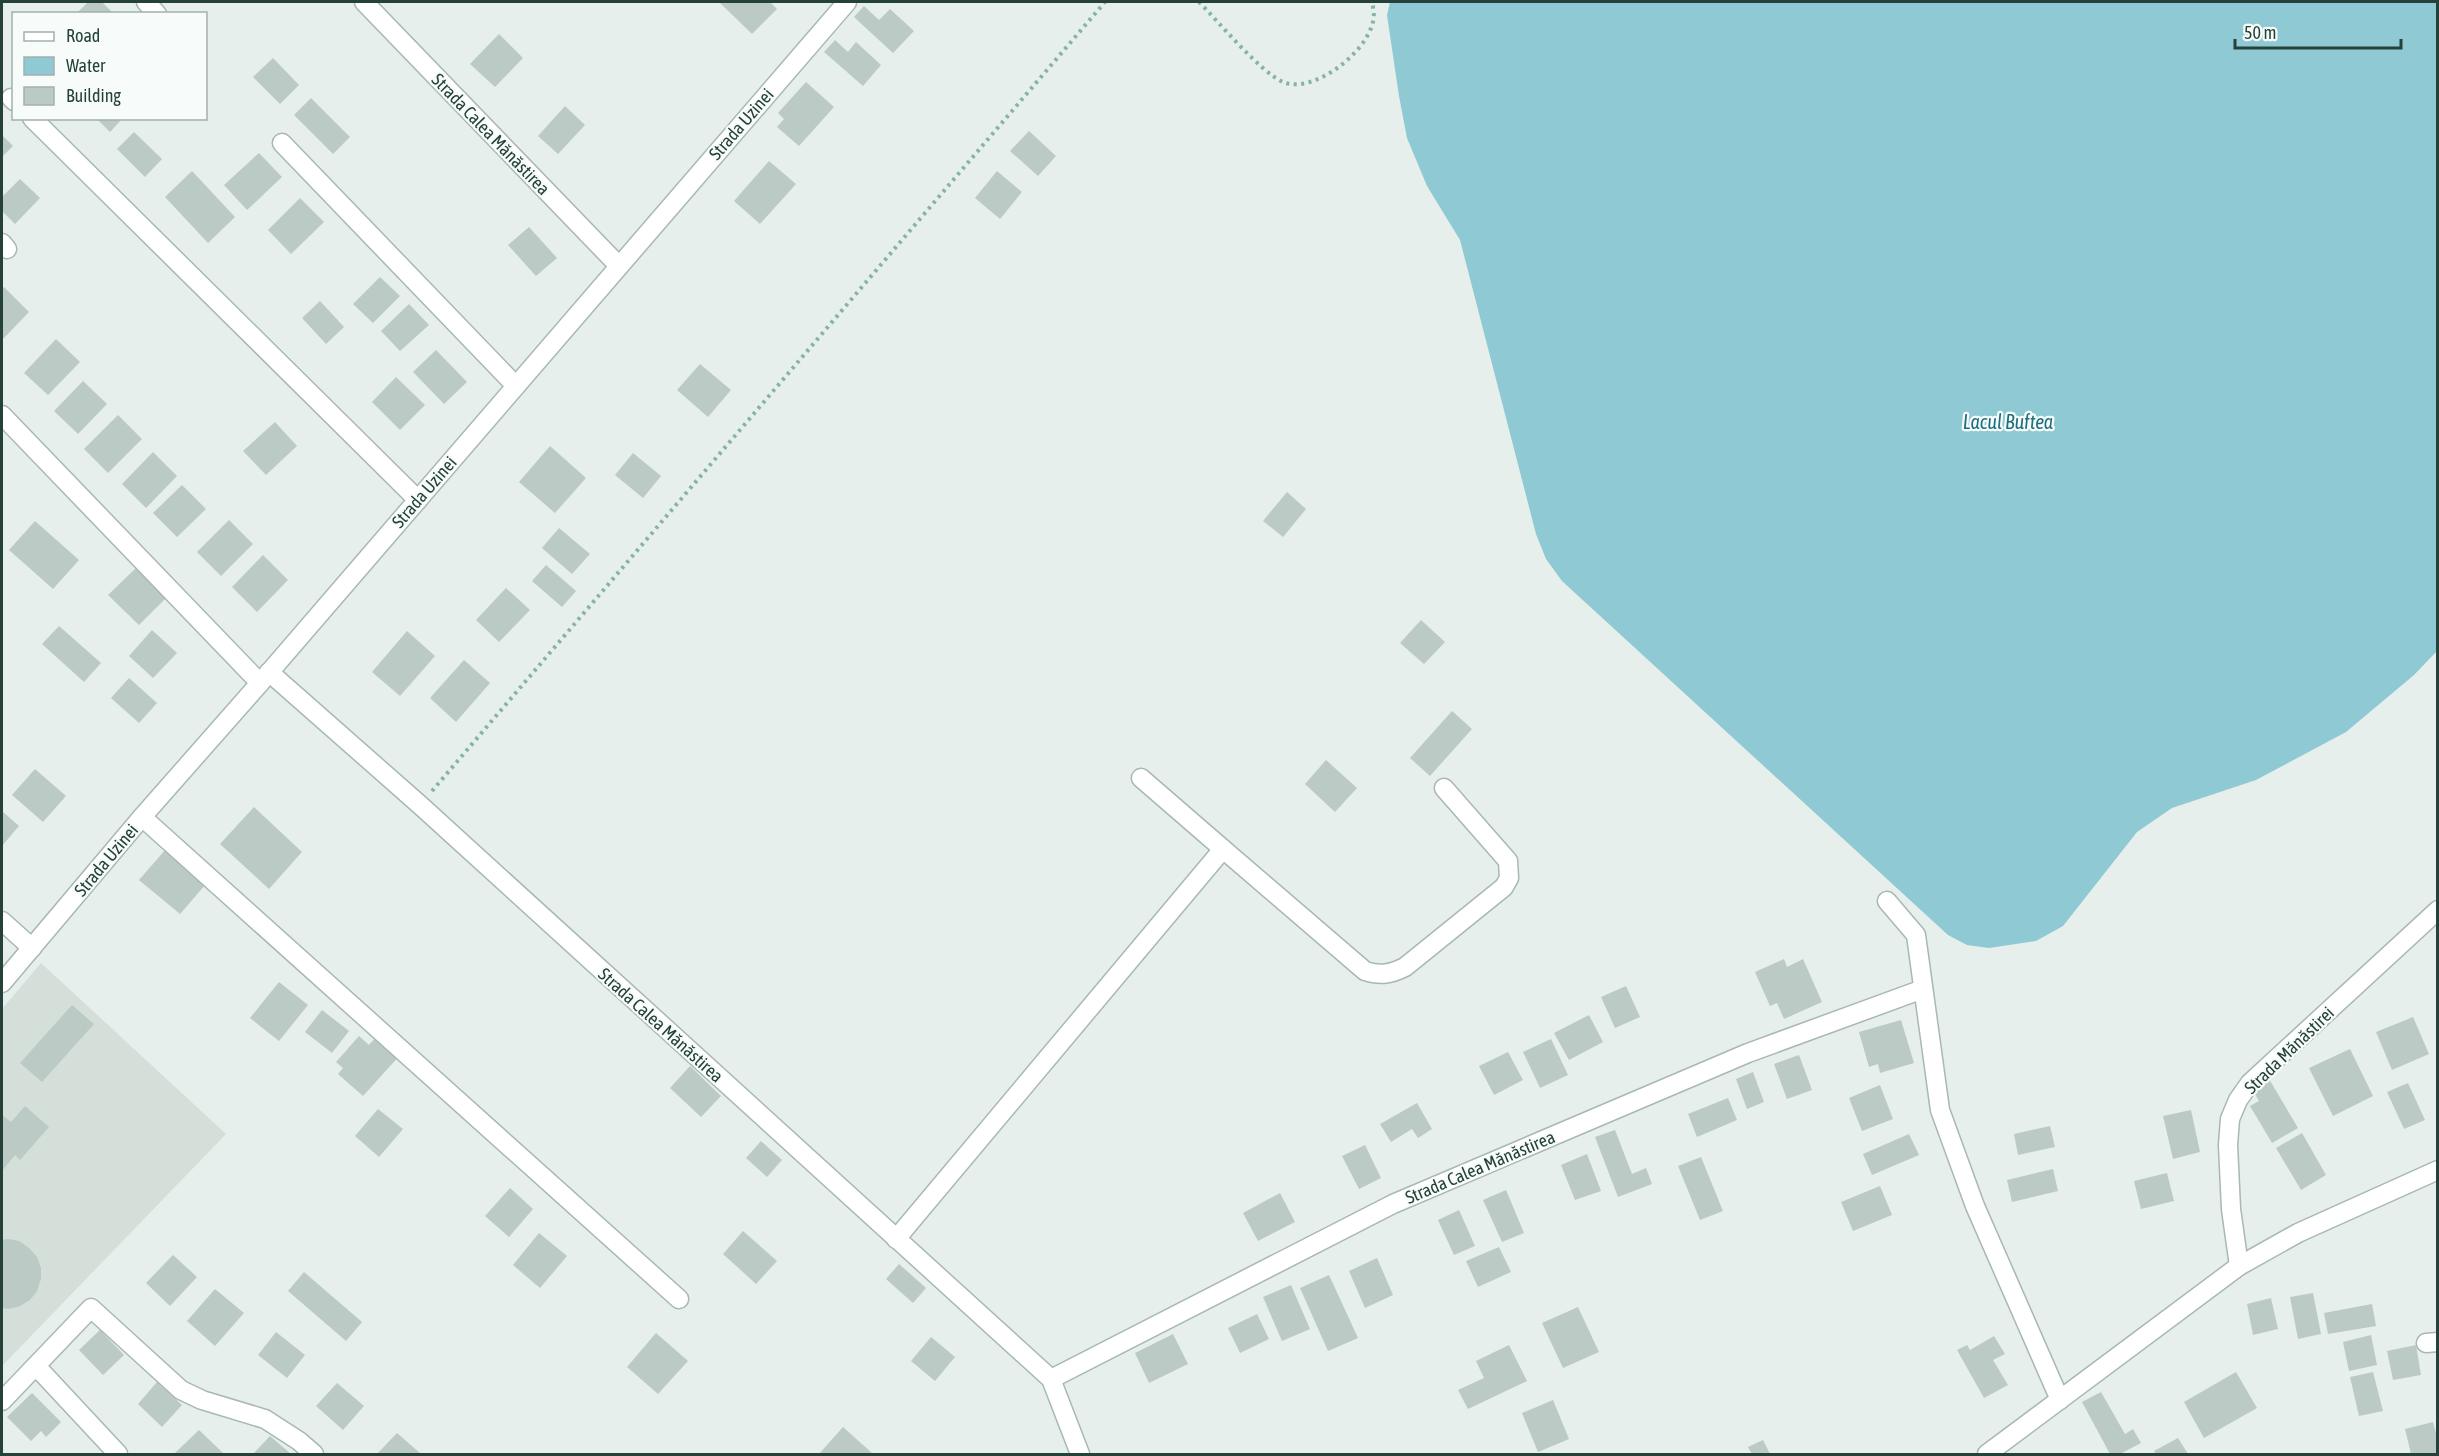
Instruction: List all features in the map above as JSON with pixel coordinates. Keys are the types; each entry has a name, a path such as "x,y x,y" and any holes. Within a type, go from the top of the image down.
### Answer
{"street":[{"name":"Strada Calea Mănăstirea","path":"364,2 619,266"},
{"name":"Strada Uzinei","path":"2,983 142,817 265,678 847,2"},
{"path":"34,120 418,500"},
{"path":"282,143 516,386"},
{"name":"Strada Calea Mănăstirea","path":"2,415 265,678 420,805 1051,1379 1080,1455"},
{"path":"1141,778 1365,971 1378,975 1392,974 1406,967 1504,888 1509,879 1508,861 1502,852 1444,788"},
{"path":"142,817 679,1299"},
{"path":"896,1239 1223,849"},
{"path":"1887,901 1916,935 1940,1110 1975,1206 2060,1400"},
{"name":"Strada Mănăstirei","path":"2239,1266 2231,1209 2228,1145 2230,1119 2238,1100 2250,1083 2438,910"},
{"path":"2,921 32,948"},
{"name":"Strada Calea Mănăstirea","path":"1051,1379 1394,1204 1748,1053 1923,989"},
{"path":"1987,1455 2239,1266 2298,1233 2438,1170"},
{"path":"4,1393 36,1366 91,1308 181,1390 202,1400 265,1419 299,1441 314,1455"},
{"path":"36,1366 118,1455"}],"path":[{"path":"420,805 1105,2"},
{"path":"1199,2 1265,70 1284,83 1304,85 1330,74 1355,52 1370,34 1374,8 1371,2"}],"shaded area":[{"path":"41,963 226,1134 2,1366 2,1009"}],"water":[{"name":"Lacul Buftea","path":"1390,2 2437,2 2437,651 2414,675 2346,732 2256,780 2172,808 2137,832 2063,926 2036,941 1989,948 1967,945 1948,935 1562,581 1546,559 1536,534 1460,240 1427,186 1407,138 1387,15"}],"building":[{"path":"88,2 102,2 112,12 78,12"},
{"path":"719,2 770,2 777,9 752,34"},
{"path":"864,6 879,20 890,9 914,31 893,53 854,17"},
{"path":"499,34 523,58 495,87 470,64"},
{"path":"835,40 848,52 856,42 881,65 863,86 824,52"},
{"path":"273,58 299,85 280,104 253,77"},
{"path":"806,82 834,107 799,146 777,127 784,119 778,113"},
{"path":"311,98 350,137 333,154 294,115"},
{"path":"565,106 585,125 558,154 538,136"},
{"path":"98,120 121,120 110,132"},
{"path":"1029,131 1056,156 1038,176 1010,151"},
{"path":"134,132 162,159 145,177 117,149"},
{"path":"2,135 13,146 2,157"},
{"path":"259,153 282,177 247,210 224,185"},
{"path":"769,161 796,184 760,224 734,201"},
{"path":"192,171 235,217 208,243 165,197"},
{"path":"997,171 1022,192 1000,219 975,198"},
{"path":"20,179 40,198 15,224 2,211 2,197"},
{"path":"300,198 324,222 291,254 268,230"},
{"path":"529,227 557,258 536,276 508,245"},
{"path":"380,277 400,296 373,323 353,304"},
{"path":"4,287 29,312 2,340 2,289"},
{"path":"320,301 344,327 326,344 302,318"},
{"path":"409,304 429,325 400,351 381,331"},
{"path":"56,339 80,362 48,395 24,373"},
{"path":"436,350 467,382 444,404 413,372"},
{"path":"700,364 731,390 708,417 677,390"},
{"path":"396,377 425,405 400,430 372,402"},
{"path":"83,381 107,404 78,434 54,411"},
{"path":"118,415 142,439 108,473 84,449"},
{"path":"275,422 297,446 266,475 243,451"},
{"path":"550,446 586,478 555,513 519,482"},
{"path":"153,452 177,476 146,508 122,484"},
{"path":"633,453 661,476 643,498 615,475"},
{"path":"182,485 206,509 177,537 153,513"},
{"path":"1287,492 1306,509 1283,537 1263,521"},
{"path":"229,520 253,544 221,576 197,552"},
{"path":"35,521 79,560 53,589 9,550"},
{"path":"559,528 590,554 572,574 542,548"},
{"path":"263,555 288,580 257,612 232,587"},
{"path":"546,565 576,591 562,607 532,581"},
{"path":"136,568 166,598 139,625 108,595"},
{"path":"506,588 530,610 499,642 476,620"},
{"path":"1421,620 1445,642 1424,664 1400,643"},
{"path":"59,626 101,663 84,682 42,644"},
{"path":"152,630 177,653 153,678 129,656"},
{"path":"407,631 435,656 400,696 372,672"},
{"path":"464,660 490,683 456,722 430,698"},
{"path":"129,678 157,703 139,723 111,698"},
{"path":"1452,711 1472,729 1430,776 1410,758"},
{"path":"1326,760 1357,788 1335,812 1305,784"},
{"path":"35,769 66,796 43,822 12,795"},
{"path":"254,807 302,852 269,889 220,844"},
{"path":"2,811 19,826 2,846"},
{"path":"166,849 206,884 180,914 139,880"},
{"path":"1784,959 1787,967 1803,959 1822,1002 1784,1019 1777,1003 1770,1006 1755,972"},
{"path":"279,982 308,1005 279,1041 250,1018"},
{"path":"1626,986 1640,1017 1615,1028 1601,997"},
{"path":"72,1005 94,1024 42,1082 20,1063"},
{"path":"322,1010 349,1031 332,1053 305,1032"},
{"path":"1589,1015 1603,1042 1569,1060 1554,1033"},
{"path":"2413,1017 2429,1054 2392,1070 2376,1032"},
{"path":"1901,1020 1914,1063 1880,1073 1878,1064 1869,1067 1859,1032"},
{"path":"379,1034 401,1054 363,1096 338,1074 343,1068 336,1062 359,1036 369,1045"},
{"path":"1551,1039 1568,1075 1540,1088 1523,1052"},
{"path":"2350,1049 2373,1096 2333,1116 2309,1068"},
{"path":"1508,1052 1523,1080 1494,1095 1479,1066"},
{"path":"1799,1055 1812,1090 1787,1099 1774,1064"},
{"path":"690,1066 721,1096 701,1117 670,1088"},
{"path":"1753,1072 1764,1102 1747,1109 1736,1079"},
{"path":"2269,1079 2298,1128 2272,1143 2250,1106 2259,1101 2252,1089"},
{"path":"2408,1083 2425,1120 2404,1129 2387,1092"},
{"path":"1880,1085 1893,1119 1862,1131 1849,1098"},
{"path":"1728,1098 1737,1120 1697,1137 1688,1114"},
{"path":"1417,1103 1432,1129 1418,1138 1412,1129 1391,1142 1380,1124"},
{"path":"25,1106 49,1127 20,1160 15,1155 2,1171 2,1115 11,1122"},
{"path":"378,1109 403,1129 379,1157 355,1136"},
{"path":"2191,1110 2200,1152 2173,1159 2163,1116"},
{"path":"2050,1126 2055,1147 2018,1155 2014,1134"},
{"path":"1615,1130 1632,1174 1646,1168 1652,1184 1618,1197 1595,1137"},
{"path":"2302,1133 2326,1175 2301,1190 2276,1148"},
{"path":"1909,1134 1919,1155 1872,1175 1863,1154"},
{"path":"761,1141 782,1160 767,1177 746,1158"},
{"path":"1365,1145 1381,1178 1359,1189 1342,1156"},
{"path":"1587,1154 1601,1191 1575,1200 1561,1165"},
{"path":"1701,1157 1723,1211 1700,1220 1678,1166"},
{"path":"2053,1169 2058,1191 2012,1202 2007,1180"},
{"path":"2167,1173 2174,1201 2141,1209 2134,1181"},
{"path":"1880,1186 1892,1215 1853,1231 1841,1202"},
{"path":"510,1188 533,1209 509,1237 485,1216"},
{"path":"1506,1190 1524,1233 1502,1242 1483,1200"},
{"path":"1280,1193 1295,1222 1258,1241 1243,1213"},
{"path":"1459,1210 1475,1246 1454,1255 1438,1220"},
{"path":"743,1231 777,1261 756,1284 723,1254"},
{"path":"539,1233 567,1256 540,1288 513,1265"},
{"path":"2,1240 19,1241 29,1248 37,1257 41,1268 41,1279 37,1291 30,1300 9,1309 2,1308"},
{"path":"1499,1247 1511,1272 1478,1287 1466,1261"},
{"path":"173,1255 197,1277 170,1306 146,1283"},
{"path":"1377,1258 1393,1295 1365,1308 1349,1271"},
{"path":"899,1264 926,1288 913,1303 886,1279"},
{"path":"304,1272 362,1322 346,1341 288,1291"},
{"path":"1329,1275 1358,1338 1328,1351 1300,1288"},
{"path":"1291,1285 1310,1329 1282,1341 1263,1297"},
{"path":"215,1289 244,1313 215,1346 187,1321"},
{"path":"2313,1293 2321,1334 2298,1339 2290,1297"},
{"path":"2271,1298 2278,1329 2253,1335 2247,1304"},
{"path":"2372,1304 2376,1326 2328,1334 2324,1313"},
{"path":"1578,1307 1599,1352 1563,1368 1542,1323"},
{"path":"1257,1314 1269,1339 1240,1353 1228,1328"},
{"path":"100,1330 124,1355 103,1375 79,1350"},
{"path":"276,1332 305,1355 287,1378 258,1355"},
{"path":"656,1333 688,1361 658,1394 627,1367"},
{"path":"1173,1334 1188,1364 1149,1383 1135,1353"},
{"path":"2371,1335 2377,1365 2349,1371 2343,1342"},
{"path":"1994,1336 2005,1354 1993,1360 2008,1385 1984,1398 1957,1350 1967,1345 1970,1350"},
{"path":"931,1337 955,1357 935,1381 911,1361"},
{"path":"1509,1345 1527,1381 1468,1409 1458,1390 1484,1378 1476,1361"},
{"path":"2416,1345 2421,1375 2393,1380 2387,1351"},
{"path":"2236,1372 2257,1408 2204,1438 2184,1402"},
{"path":"2373,1372 2383,1411 2359,1416 2350,1377"},
{"path":"157,1382 182,1405 162,1427 138,1404"},
{"path":"337,1383 364,1406 343,1430 316,1406"},
{"path":"2101,1392 2125,1434 2133,1429 2141,1443 2120,1454 2110,1454 2082,1402"},
{"path":"32,1393 61,1422 46,1437 41,1431 31,1441 7,1417"},
{"path":"1553,1400 1569,1439 1538,1452 1522,1413"},
{"path":"2433,1422 2438,1441 2438,1454 2411,1454 2405,1429"},
{"path":"843,1427 873,1454 819,1454"},
{"path":"199,1430 224,1454 174,1454"},
{"path":"397,1433 421,1454 377,1454"},
{"path":"270,1436 291,1454 253,1454"},
{"path":"2178,1438 2188,1454 2156,1454 2154,1451"},
{"path":"1763,1440 1770,1454 1752,1454 1748,1447"}]}
